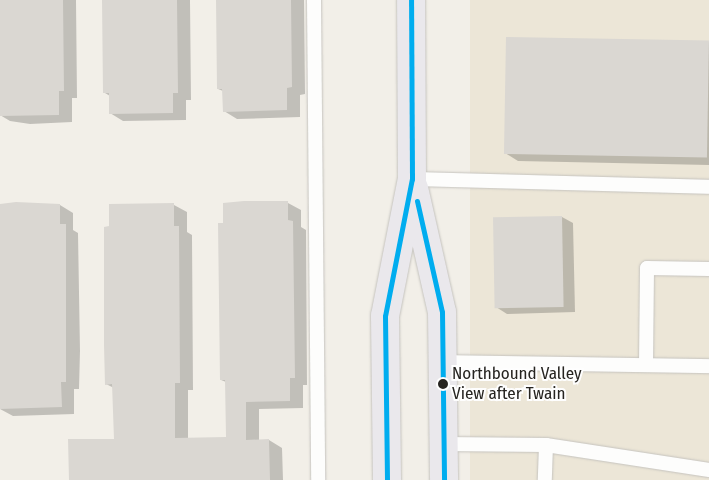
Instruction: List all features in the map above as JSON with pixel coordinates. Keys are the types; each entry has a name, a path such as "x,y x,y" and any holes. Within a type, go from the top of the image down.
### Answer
{"main road":[{"path":"387,480 385,316 412,179 411,0"},
{"path":"412,179 442,312 444,480"}],"lane":[{"path":"314,0 318,480"},
{"path":"412,179 709,187"},
{"path":"646,365 647,268 709,269"},
{"path":"443,362 709,366"},
{"path":"444,444 546,445 709,470"},
{"path":"545,480 546,445"}],"shaded area":[{"path":"470,0 709,0 709,480 470,480"}],"building":[{"path":"0,0 63,0 64,91 59,91 59,115 0,116"},
{"path":"102,0 177,0 178,93 173,93 173,113 109,114 109,93 103,93"},
{"path":"216,0 291,0 292,87 287,88 287,110 223,112 222,89 217,89"},
{"path":"506,37 709,41 707,158 504,154"},
{"path":"288,201 288,220 293,221 295,378 290,378 290,401 246,402 246,440 269,439 270,480 69,480 68,439 114,439 112,384 105,385 104,345 104,227 109,226 109,204 174,203 174,226 179,226 180,383 175,383 175,438 226,437 225,380 220,380 218,223 223,223 223,203"},
{"path":"16,202 60,204 60,224 66,224 66,382 61,382 62,407 0,409 0,204"},
{"path":"562,216 564,307 495,308 493,217"}],"transit line":[{"path":"387,480 385,316 412,179 411,0"},
{"path":"417,201 442,312 444,480"}],"place":[{"name":"Northbound Valley View after Twain","path":"443,384"}]}
